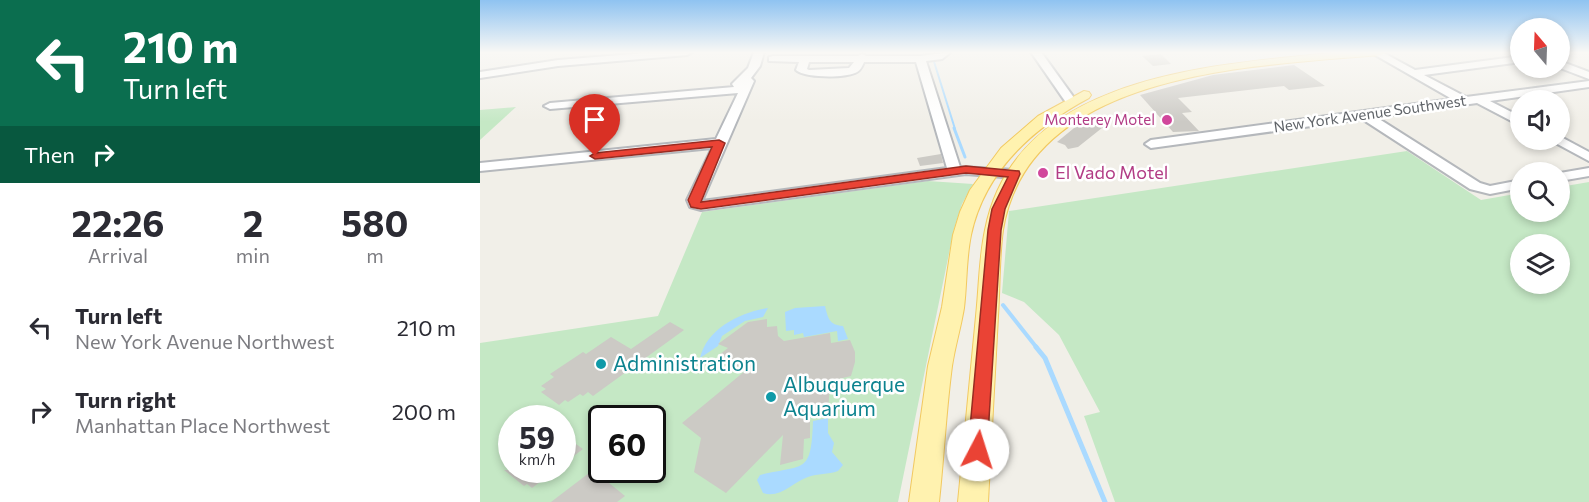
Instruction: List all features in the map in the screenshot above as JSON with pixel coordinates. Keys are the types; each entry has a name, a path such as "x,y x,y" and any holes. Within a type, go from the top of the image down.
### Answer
{"main road":[{"path":"924,502 940,364 953,308 962,236 972,201 988,174 1035,125 1071,102 1114,84 1144,75"},
{"path":"974,502 994,230 999,209 1013,177 1038,144 1055,129 1092,105 1126,90 1177,75"}],"street":[{"path":"747,75 740,86 719,143 694,200 695,204 701,206 956,171 966,176 988,174 1013,177"},
{"path":"928,75 956,171"},
{"path":"1052,75 1071,102"},
{"path":"1417,75 1464,101"},
{"name":"New York Avenue Southwest","path":"1151,144 1165,137 1365,115 1589,84"},
{"path":"550,106 681,96 740,86"},
{"path":"1478,99 1510,116"},
{"path":"1365,115 1480,188 1490,190 1510,186"},
{"path":"480,168 719,143"},
{"path":"1570,147 1589,157"},
{"path":"1570,175 1589,172"}],"green space":[{"path":"516,107 480,140 480,110"},
{"path":"1407,151 1481,200 1510,195 1510,222 1570,222 1570,185 1589,182 1589,502 1115,502 1084,416 1100,412 1059,335 1024,302 1002,293 1009,211"},
{"path":"928,181 973,184 962,204 954,229 898,502 480,502 480,343 658,316 702,212"}],"water":[{"path":"825,306 830,320 843,326 848,339 838,341 837,331 804,337 803,333 794,335 794,330 786,331 785,312 795,308"},
{"path":"768,308 763,317 745,321 722,336 718,346 700,358 710,338 726,323 747,313"},
{"path":"828,418 828,433 834,443 832,452 843,465 838,471 802,479 775,494 763,493 757,480 760,475 803,464 810,451 813,421"}],"building":[{"path":"1211,75 1309,75 1325,86 1289,90 1284,86 1178,98 1192,112 1182,113 1199,131 1173,132 1140,95"},
{"path":"1090,119 1107,124 1078,147 1068,149 1057,142 1079,124"},
{"path":"941,154 943,163 920,166 917,158"},
{"name":"Albuquerque Aquarium","path":"767,319 767,327 777,326 778,336 784,341 830,333 831,343 850,340 855,352 855,362 851,376 830,381 828,414 810,418 810,438 804,439 803,459 780,465 783,435 726,493 694,472 701,438 682,423 745,371 719,355 728,348 718,344 748,322"},
{"name":"Administration","path":"670,322 684,330 593,396 588,392 583,396 580,394 559,405 541,392 546,389 541,386 554,377 550,374 611,337 631,349"},
{"path":"576,444 583,449 576,454"},
{"path":"588,474 588,483 609,483 625,496 617,502 551,502"},
{"path":"520,483 539,483 532,488 527,484 524,486"}],"waterway":[{"path":"938,75 955,129"},
{"path":"954,128 965,157"},
{"path":"1003,305 1037,348"},
{"path":"1036,347 1045,358 1105,502"}],"place":[{"name":"Monterey Motel","path":"1167,120"},
{"name":"El Vado Motel","path":"1043,173"},
{"name":"Administration","path":"601,364"},
{"name":"Albuquerque Aquarium","path":"771,397"}],"route":[{"path":"595,156 719,143 694,200 695,204 701,206 966,170 1015,174 1006,189 994,230 978,450"}]}
